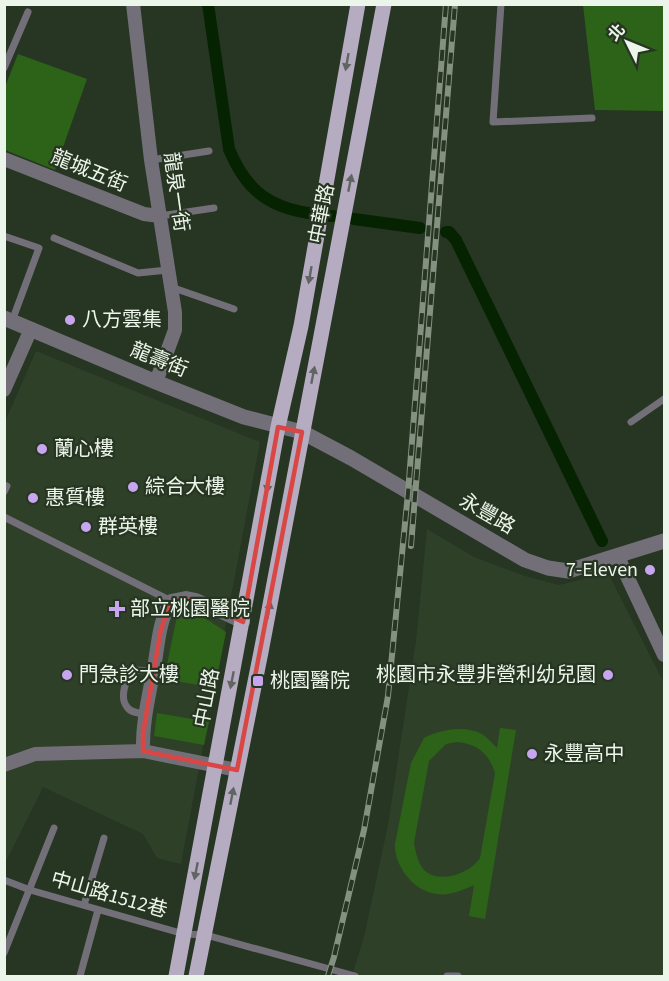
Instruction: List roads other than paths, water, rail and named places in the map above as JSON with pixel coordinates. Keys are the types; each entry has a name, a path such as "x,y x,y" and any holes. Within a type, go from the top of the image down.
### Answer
{"main road":[{"name":"中華路","path":"278,427 301,326 358,4"},
{"name":"中華路","path":"302,432 384,4"},
{"name":"中山路","path":"176,976 278,427"},
{"path":"196,976 206,935 302,432"}],"street":[{"name":"龍泉一街","path":"133,4 151,160 176,330 156,382"},
{"name":"龍城五街","path":"4,159 144,214 160,216"},
{"name":"龍壽街","path":"8,320 244,417 302,432"},
{"path":"4,390 31,329"},
{"name":"永豐路","path":"302,432 525,561 548,568 568,571 664,541"},
{"path":"618,557 664,655"},
{"path":"143,751 143,733 154,671 166,610 171,601 186,598 196,600 243,622"},
{"path":"4,765 35,754 143,751 237,770"}],"lane":[{"path":"501,4 494,122 592,118"},
{"path":"4,68 28,12"},
{"path":"151,160 209,151"},
{"path":"160,216 214,208"},
{"path":"4,236 39,248 8,320"},
{"path":"54,238 138,273 168,270"},
{"path":"171,287 234,309"},
{"path":"631,422 664,399"},
{"path":"4,485 7,486 4,492"},
{"path":"4,517 171,601"},
{"path":"146,714 133,712 123,700 127,679 135,670 154,671"},
{"path":"4,953 54,828"},
{"path":"84,905 104,838"},
{"name":"中山路1512巷","path":"4,880 30,890 184,934 206,935 356,976"},
{"path":"80,976 98,910"},
{"path":"447,976 458,976"}],"waterway":[{"path":"208,4 229,149 235,163 250,185 269,200 281,206 309,213"},
{"path":"354,219 420,228"},
{"path":"446,232 449,232 456,240 602,541"}],"railway":[{"path":"328,976 364,830 388,696 408,493 446,4"},
{"path":"411,546 455,4"}],"place":[{"name":"八方雲集","path":"70,320"},
{"name":"蘭心樓","path":"42,449"},
{"name":"綜合大樓","path":"133,487"},
{"name":"惠質樓","path":"33,498"},
{"name":"群英樓","path":"86,527"},
{"name":"7-Eleven","path":"650,570"},
{"name":"部立桃園醫院","path":"117,609"},
{"name":"門急診大樓","path":"67,675"},
{"name":"桃園市永豐非營利幼兒園","path":"608,675"},
{"name":"桃園醫院","path":"258,681"},
{"name":"永豐高中","path":"532,754"}]}
